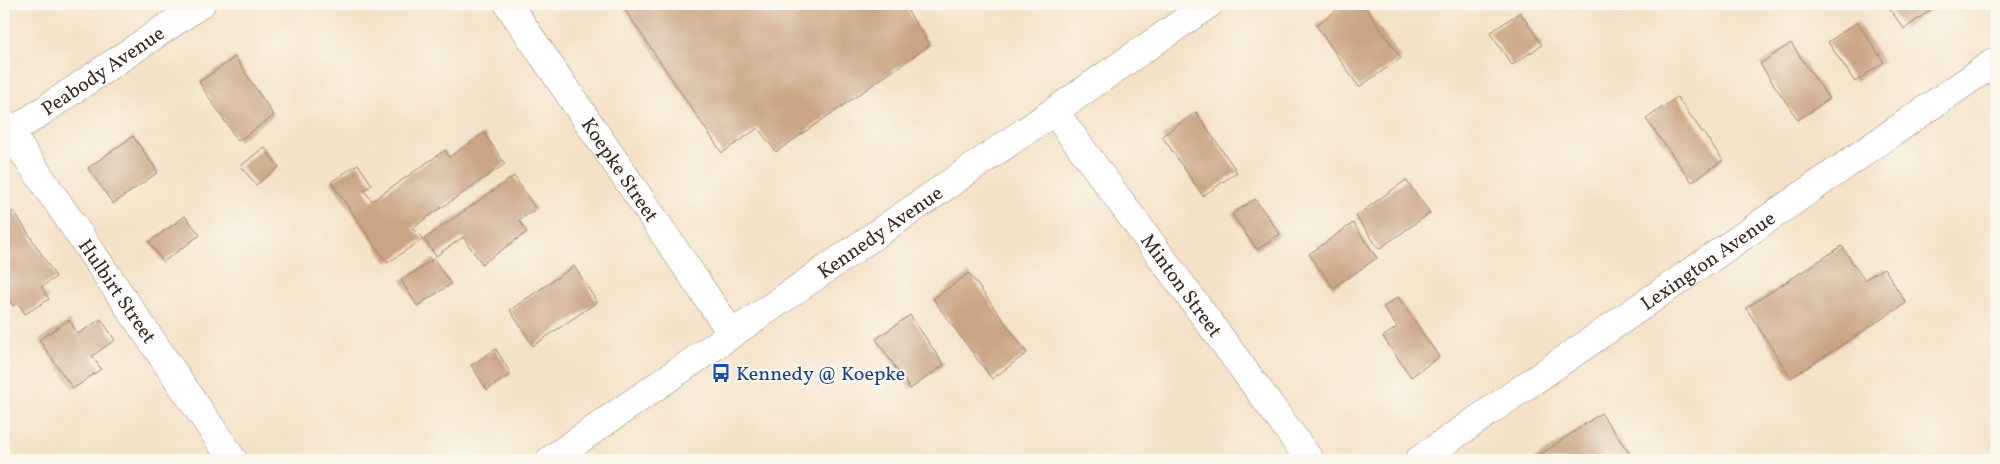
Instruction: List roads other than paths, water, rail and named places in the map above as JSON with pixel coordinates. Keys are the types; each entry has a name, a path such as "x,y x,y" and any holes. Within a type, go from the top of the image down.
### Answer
{"street":[{"name":"Peabody Avenue","path":"6,131 201,4"},
{"name":"Koepke Street","path":"508,4 732,334"},
{"name":"Kennedy Avenue","path":"550,460 1209,4"},
{"name":"Lexington Avenue","path":"1419,460 1996,61"},
{"name":"Minton Street","path":"1054,111 1310,460"},
{"name":"Hulbirt Street","path":"6,131 233,460"}],"place":[{"name":"Kennedy @ Koepke","path":"721,373"}]}
